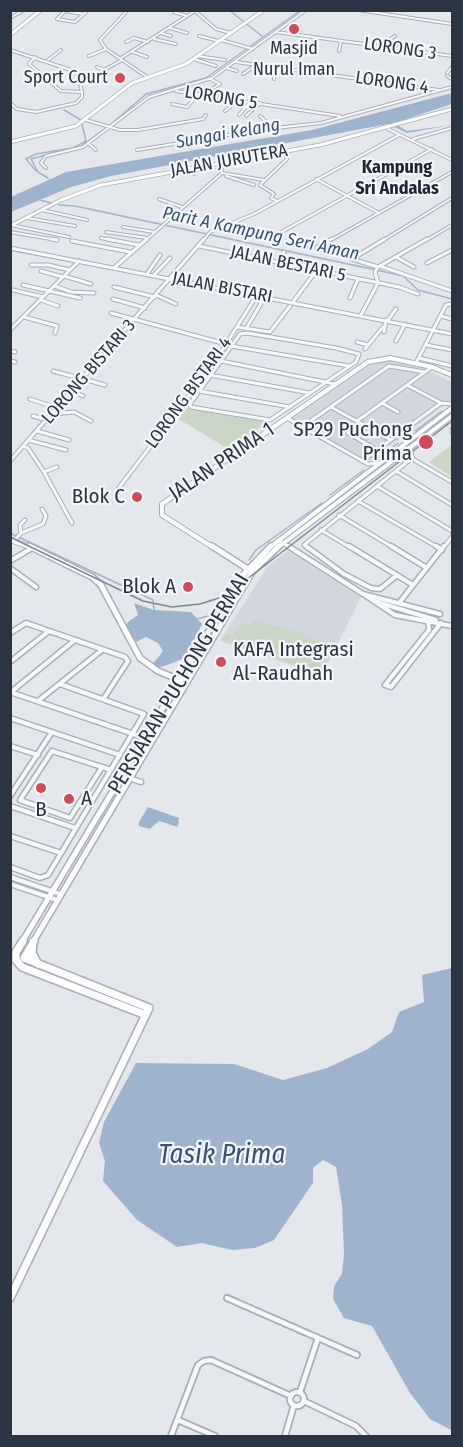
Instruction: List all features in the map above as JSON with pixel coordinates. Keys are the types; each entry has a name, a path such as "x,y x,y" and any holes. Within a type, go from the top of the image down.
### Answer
{"main road":[{"path":"10,33 35,10"},
{"path":"10,33 41,10"},
{"path":"10,141 47,135 83,122 127,86 195,57 264,10"},
{"name":"JALAN JURUTERA","path":"11,226 101,185 221,162 254,159 398,126"},
{"name":"JALAN PRIMA 1","path":"250,571 162,515 161,505 368,362 379,359 417,361 453,375"},
{"name":"PERSIARAN PUCHONG PERMAI","path":"380,463 453,406"},
{"name":"PERSIARAN PUCHONG PERMAI","path":"332,502 453,416"},
{"path":"393,460 412,458 410,448"},
{"name":"PERSIARAN PUCHONG PERMAI","path":"15,960 16,952 126,777 146,738 183,681 242,576 369,471"},
{"path":"16,537 33,548 79,569 101,585 123,630 147,665 183,681"},
{"path":"242,576 240,564 254,562"},
{"name":"PERSIARAN PUCHONG PERMAI","path":"24,958 126,777 250,571"},
{"path":"33,940 32,953 40,966"},
{"path":"10,1298 149,1008 24,958 15,960"},
{"path":"15,960 22,967 146,1015"},
{"path":"50,977 53,971"}],"street":[{"path":"84,14 65,11 57,19 75,22 84,14 88,10"},
{"path":"128,10 101,36 102,44 106,50 147,77"},
{"path":"46,168 41,163 46,156 80,149 149,97 210,79 235,62 250,48 306,10"},
{"path":"358,10 453,24"},
{"path":"388,15 392,10"},
{"path":"12,17 22,11"},
{"path":"96,67 103,70 194,11 216,29 231,33"},
{"path":"174,12 188,16"},
{"path":"169,28 187,33"},
{"name":"LORONG 3","path":"276,32 453,56"},
{"path":"161,33 171,36"},
{"path":"199,36 250,48"},
{"path":"388,48 389,40 395,36"},
{"path":"126,42 134,38 149,42"},
{"path":"153,39 176,44"},
{"path":"339,51 341,41"},
{"path":"10,50 77,72 81,80 82,92 82,97 76,103 36,112 17,108 10,103"},
{"path":"47,61 61,50"},
{"path":"89,56 106,50"},
{"path":"133,52 147,57"},
{"path":"35,57 29,64 61,91 82,92"},
{"path":"195,57 225,60"},
{"path":"195,57 216,66"},
{"name":"LORONG 4","path":"235,62 441,90"},
{"path":"243,74 256,65"},
{"path":"453,67 447,75 453,79"},
{"path":"226,68 237,71"},
{"path":"274,79 279,68"},
{"path":"172,104 187,107 198,92 213,90 220,84 210,79"},
{"path":"136,150 321,123 453,87"},
{"name":"LORONG 5","path":"172,90 198,92 204,95 341,117"},
{"path":"204,95 208,90"},
{"path":"225,111 239,100"},
{"path":"240,115 250,102"},
{"path":"246,116 260,103"},
{"name":"JALAN JURUTERA","path":"398,126 453,109"},
{"path":"83,122 109,127 147,129 203,119 206,115"},
{"path":"260,116 269,126 277,128"},
{"path":"390,128 399,135 413,139 453,160"},
{"path":"413,139 453,128"},
{"path":"285,151 287,159 260,185 274,194 271,198 278,201 399,135"},
{"path":"88,144 96,150"},
{"path":"274,236 432,149"},
{"path":"221,162 221,174"},
{"path":"194,174 201,166"},
{"path":"316,248 453,171"},
{"path":"114,268 221,174 264,180"},
{"path":"221,174 254,185"},
{"path":"316,179 380,213"},
{"path":"453,198 352,259 453,291"},
{"path":"159,199 160,202 183,207"},
{"name":"LORONG BISTARI 3","path":"10,461 209,234 219,227 240,221 278,201"},
{"path":"42,210 87,220"},
{"path":"27,218 75,225"},
{"path":"361,315 378,283 375,272 379,266 453,225"},
{"path":"11,226 69,237"},
{"path":"123,227 154,232"},
{"path":"36,236 41,231"},
{"path":"10,232 57,240"},
{"path":"140,244 104,235 147,238"},
{"path":"72,242 130,252"},
{"name":"JALAN BESTARI 5","path":"199,246 378,283 418,294"},
{"name":"JALAN BISTARI","path":"10,248 453,334"},
{"path":"427,263 453,250"},
{"path":"277,262 284,252"},
{"path":"147,274 160,255"},
{"path":"396,257 414,267"},
{"path":"154,275 170,258"},
{"path":"10,330 77,262"},
{"path":"31,265 48,265 70,270"},
{"path":"41,271 91,284"},
{"path":"237,327 270,332 316,271"},
{"path":"350,298 358,279"},
{"path":"23,285 80,298"},
{"path":"54,286 71,292 94,294"},
{"path":"114,287 155,296 176,304"},
{"path":"13,290 42,298 58,306"},
{"name":"LORONG BISTARI 4","path":"118,489 226,344 257,295"},
{"path":"113,299 145,308"},
{"path":"246,329 263,300"},
{"path":"453,304 446,305 417,361 453,366"},
{"path":"365,349 396,309"},
{"path":"111,313 226,344"},
{"path":"441,316 453,319"},
{"path":"24,317 57,326 55,333"},
{"path":"10,324 15,325"},
{"path":"396,341 405,324"},
{"path":"383,327 384,332"},
{"path":"240,334 359,353 356,362 270,420 190,405 231,346 240,334"},
{"path":"357,342 369,345"},
{"path":"426,345 453,351"},
{"path":"231,346 349,366"},
{"path":"221,361 337,383"},
{"path":"302,427 389,366 425,372"},
{"path":"357,421 432,367"},
{"path":"53,371 105,385"},
{"path":"210,375 310,393"},
{"path":"407,385 441,403 453,406"},
{"path":"199,390 290,407"},
{"path":"72,391 83,396"},
{"path":"30,399 57,408"},
{"path":"382,403 398,412"},
{"path":"441,403 445,413"},
{"path":"363,461 441,403"},
{"path":"331,407 391,440"},
{"path":"52,414 74,412 91,421"},
{"path":"33,416 47,420"},
{"path":"287,418 368,464 380,463"},
{"path":"37,431 69,440"},
{"path":"348,433 377,450"},
{"path":"28,441 66,450"},
{"path":"23,446 28,448 44,472 72,524"},
{"path":"397,450 453,482"},
{"path":"396,576 380,589 371,588 305,548 304,542 412,458"},
{"name":"PERSIARAN PUCHONG PERMAI","path":"369,471 380,463"},
{"path":"368,464 369,471"},
{"path":"44,472 57,466"},
{"path":"396,471 453,505"},
{"path":"377,486 453,531"},
{"path":"358,501 442,550"},
{"path":"16,537 44,524 46,516 42,509"},
{"path":"339,515 427,568"},
{"path":"16,537 19,527 25,520"},
{"path":"321,530 413,585"},
{"path":"399,603 453,537"},
{"path":"281,542 395,615 440,623"},
{"name":"PERSIARAN PUCHONG PERMAI","path":"250,571 254,562 281,542"},
{"path":"10,561 33,548"},
{"path":"10,568 36,586"},
{"path":"363,594 440,614"},
{"path":"371,596 386,607 453,626"},
{"path":"428,621 429,630"},
{"path":"10,633 26,623 125,657 128,661 104,698"},
{"path":"440,623 392,687 385,685 429,630 440,623"},
{"path":"10,662 49,631"},
{"path":"11,692 75,640"},
{"path":"38,701 102,649"},
{"path":"10,867 45,878 144,714 60,684"},
{"path":"11,692 146,738"},
{"path":"10,718 120,755"},
{"path":"10,796 52,732"},
{"path":"10,746 38,755"},
{"path":"102,767 70,818 20,800 52,751 102,767 111,770"},
{"path":"126,777 141,782"},
{"path":"10,806 75,828"},
{"path":"10,836 61,853"},
{"path":"10,877 51,895"},
{"path":"10,884 59,897"},
{"path":"227,1298 357,1354"},
{"path":"318,1338 300,1392 304,1401 356,1426 366,1437"},
{"path":"171,1437 198,1365 211,1360 291,1396 294,1405 285,1437"},
{"path":"291,1396 300,1392"},
{"path":"294,1405 299,1406 304,1401"},
{"path":"178,1420 215,1437"}],"shaded area":[{"path":"390,361 421,367 452,382 452,400 364,465 287,420 369,363"},
{"path":"288,551 361,597 322,675 220,641 268,566"}],"green space":[{"path":"188,408 267,422 230,450 177,418"},
{"path":"452,445 452,477 429,462"},
{"path":"255,620 305,634 301,645 319,650 302,644 305,637 336,644 322,674 221,640 226,634 233,636 241,623 251,626"}],"water":[{"path":"452,93 452,104 394,123 407,131 452,125 407,133 388,124 111,176 71,187 11,212 11,197 66,172 312,130"},
{"path":"134,603 154,610 191,612 202,624 185,658 159,668 152,665 163,651 158,643 146,637 136,642 125,627 138,615"},
{"path":"148,807 179,818 178,827 159,821 150,829 139,826"},
{"name":"Tasik Prima","path":"452,968 452,1435 451,1430 430,1419 410,1393 372,1326 344,1318 333,1299 334,1286 342,1274 344,1254 342,1205 336,1167 323,1160 313,1168 313,1183 274,1240 255,1248 232,1250 202,1243 177,1247 137,1220 103,1181 105,1161 99,1143 104,1122 136,1063 234,1064 283,1080 327,1068 368,1049 392,1032 399,1012 424,1002 422,975"}],"waterway":[{"path":"229,10 263,37"},
{"path":"109,126 146,94 206,78 301,10"},
{"path":"36,171 26,159 36,154 73,148 86,141 81,120 64,110"},
{"path":"80,147 103,130"},
{"path":"48,178 38,172 31,159 61,151"},
{"name":"Parit A Kampung Seri Aman","path":"40,200 51,203"},
{"name":"Parit A Kampung Seri Aman","path":"59,205 75,206 395,274 403,276 418,290 452,299"},
{"path":"10,250 122,271"},
{"path":"415,431 442,411"},
{"path":"375,461 398,443"},
{"path":"330,495 364,470"},
{"path":"249,560 256,550 322,503"},
{"path":"10,533 153,600 154,610"},
{"path":"197,619 216,614 237,577"}],"tram line":[{"path":"10,537 143,601 172,607 200,604 219,598 238,586 452,421"}],"place":[{"name":"Masjid Nurul Iman","path":"294,29"},
{"name":"Sport Court","path":"120,78"},
{"name":"SP29 Puchong Prima","path":"426,442"},
{"name":"Blok C","path":"137,497"},
{"name":"Blok A","path":"188,587"},
{"name":"KAFA Integrasi Al-Raudhah","path":"221,662"},
{"name":"B","path":"41,788"},
{"name":"A","path":"69,799"}],"district":[{"name":"Kampung Sri Andalas","path":"397,178"}],"water label":[{"name":"Sungai Kelang","path":"228,134"}]}
